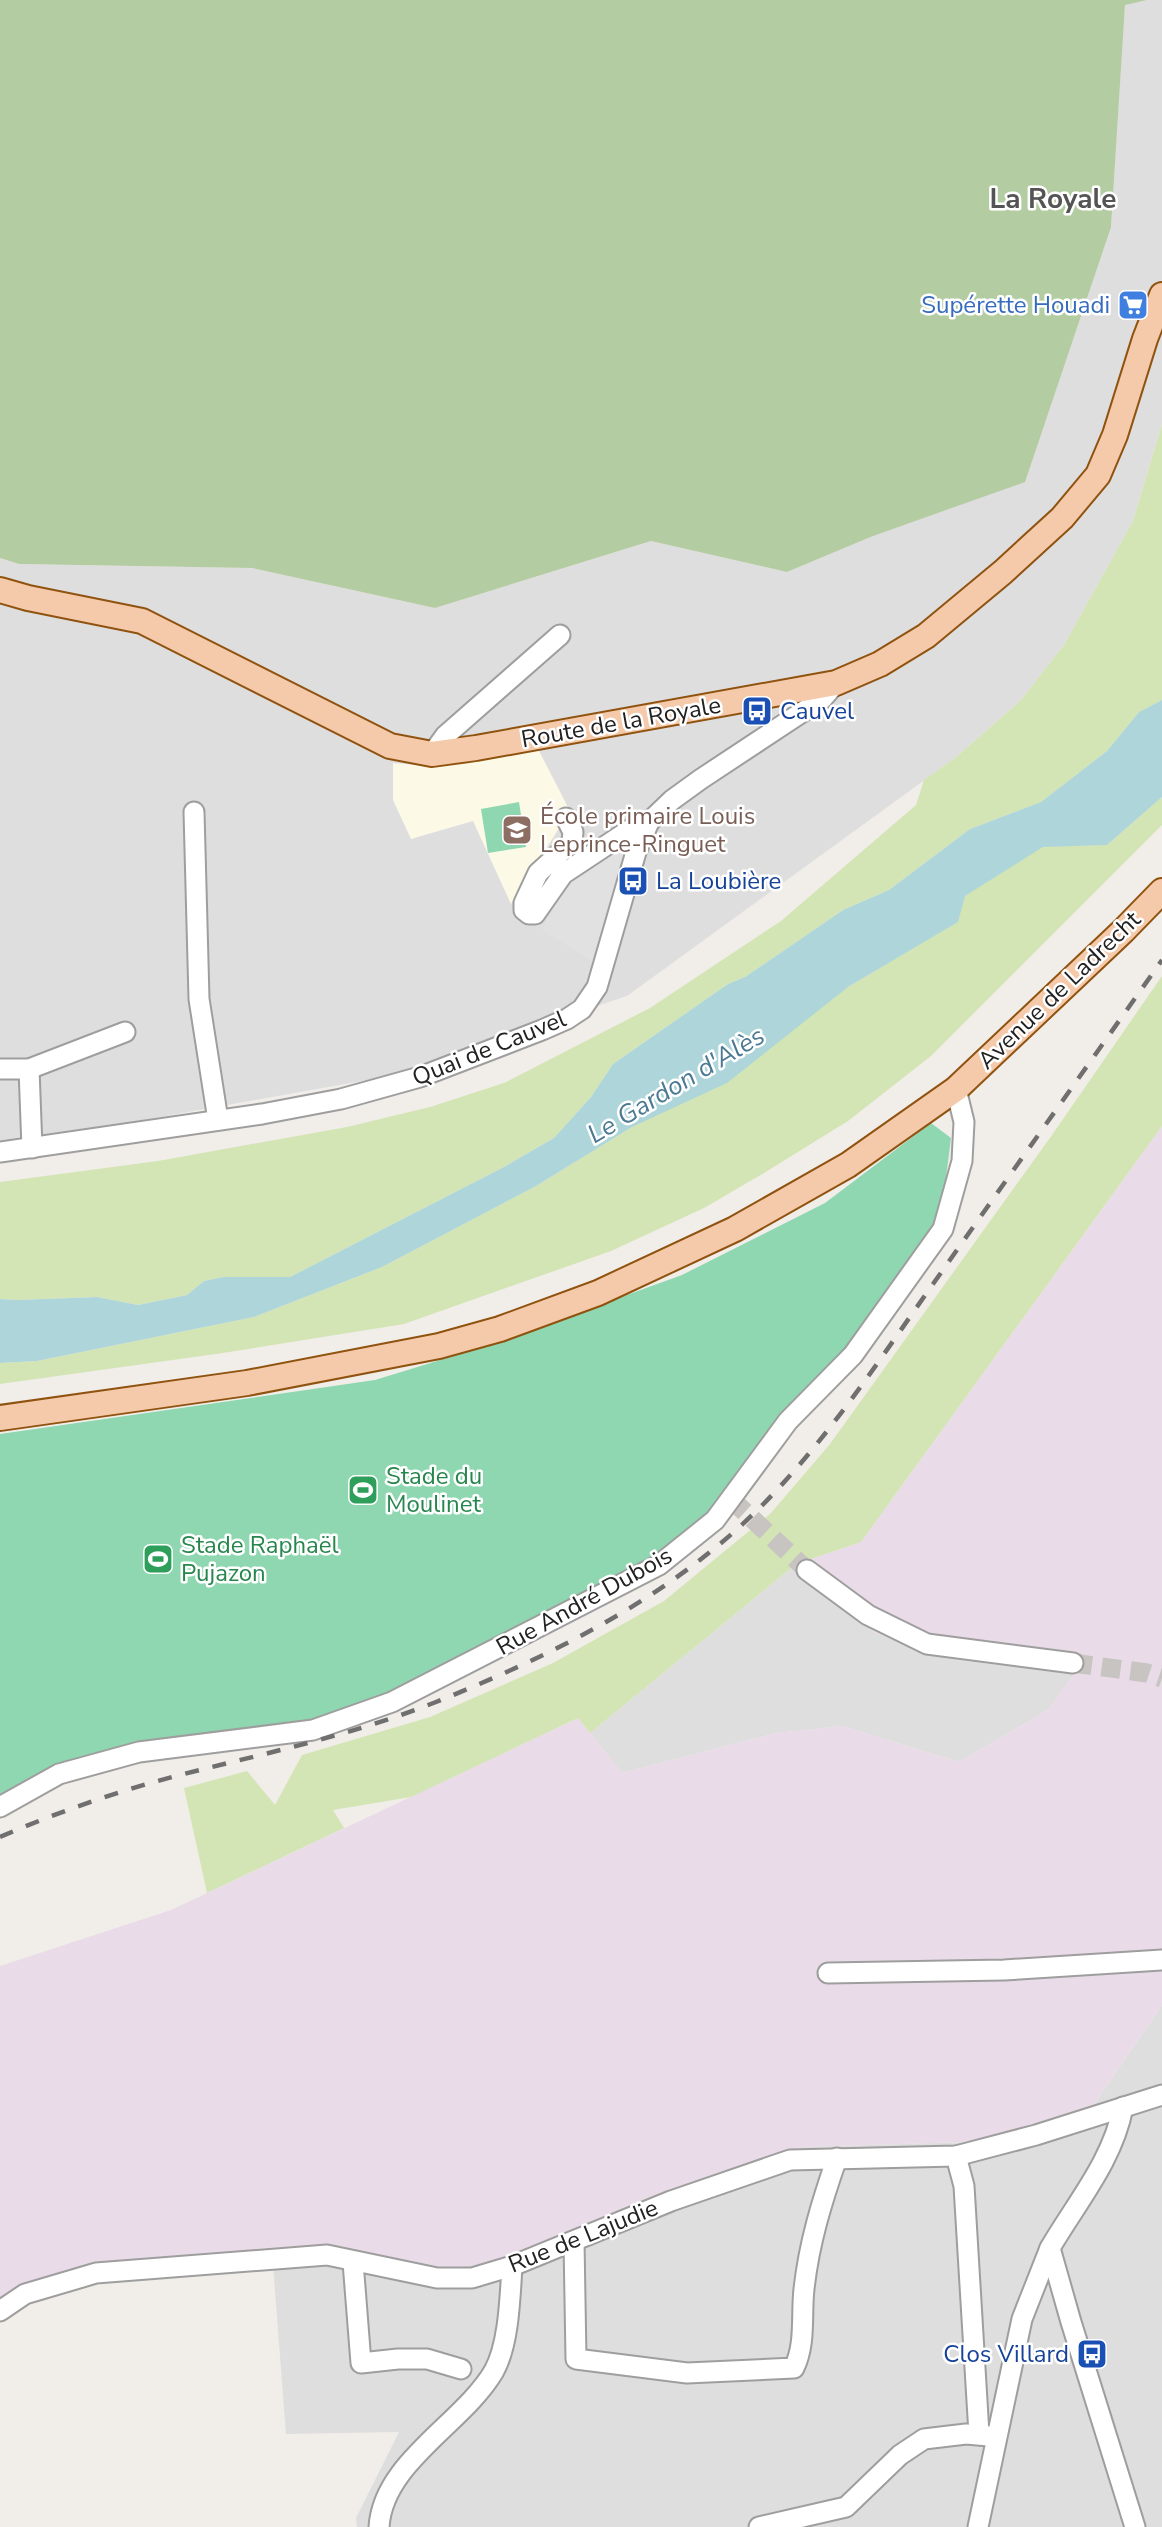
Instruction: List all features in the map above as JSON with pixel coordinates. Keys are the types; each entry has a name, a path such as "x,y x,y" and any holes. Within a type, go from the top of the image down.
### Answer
{"main road":[{"name":"Route de la Royale","path":"0,590 142,621 390,746 432,754 836,683 880,664 926,636 1003,572 1062,518 1098,475 1115,435 1162,294"},
{"name":"Route de la Royale","path":"1145,339 1162,321"},
{"name":"Avenue de Ladrecht","path":"0,1418 247,1383 439,1346 500,1329 598,1293 735,1229 848,1165 956,1089 1104,950 1162,891"}],"street":[{"path":"432,754 445,736 560,635"},
{"name":"Quai de Cauvel","path":"0,1152 218,1120 341,1099 386,1088 542,1030 582,1009 597,987 636,852 649,822 681,793 822,699 836,683"},
{"path":"194,812 199,999 218,1120"},
{"path":"566,818 573,832 572,842 538,873 523,902 524,910 529,914 535,914 563,874 634,827 649,822"},
{"path":"0,1069 29,1069 125,1032"},
{"path":"29,1069 32,1148"},
{"name":"Rue André Dubois","path":"0,1807 60,1774 139,1752 313,1730 392,1702 659,1565 715,1520 788,1421 853,1355 943,1229 962,1161 964,1122 956,1089"},
{"path":"807,1570 867,1615 928,1644 1073,1663"},
{"path":"828,1973 1004,1970 1162,1961"},
{"name":"Rue de Lajudie","path":"0,2311 25,2294 96,2273 327,2255 437,2278 472,2277 512,2266 671,2201 790,2160 956,2156 1036,2135 1162,2095"},
{"path":"978,2527 988,2435 1022,2319 1050,2248 1107,2158 1119,2129 1124,2107"},
{"path":"956,2156 964,2186 988,2435"},
{"path":"573,2241 576,2359 687,2373 794,2368 800,2356 804,2289 816,2219 837,2158"},
{"path":"1050,2248 1135,2527"},
{"path":"353,2262 361,2363 427,2359 461,2369"},
{"path":"379,2527 380,2513 398,2474 459,2414 495,2370 507,2328 512,2266"},
{"path":"759,2527 846,2507 900,2455 924,2440 947,2435 988,2435"}],"shaded area":[{"path":"1162,0 1162,424 1133,521 1064,645 1021,700 955,758 627,996 384,1077 0,1143 0,558 19,564 252,568 435,608 651,541 787,572 873,536 1111,227 1125,4"},
{"name":"École primaire Louis Leprince-Ringuet","path":"538,749 570,811 511,904 473,821 411,839 393,800 393,763 438,767"},
{"path":"613,850 625,855 625,862 596,964 542,930 563,883"},
{"path":"1162,1126 1162,2005 1091,2109 969,2142 801,2147 643,2199 501,2263 424,2270 312,2249 69,2269 20,2285 0,2298 0,1966 171,1910 578,1718 622,1773 776,1733 842,1726 959,1762 1048,1710 1075,1673 955,1660 875,1633 796,1564 861,1542"},
{"path":"796,1564 875,1633 955,1660 1075,1673 1048,1710 959,1762 842,1726 776,1733 622,1773 590,1733"},
{"path":"1162,2005 1162,2527 357,2527 356,2518 399,2432 286,2434 272,2252 501,2263 643,2199 801,2147 969,2142 1091,2109"}],"green space":[{"path":"0,0 1147,0 1125,5 1111,227 1025,482 873,536 787,572 651,541 435,608 252,568 19,564 0,558"},
{"path":"1162,424 1162,700 1139,712 1107,751 1041,802 970,829 889,890 843,910 745,977 728,984 613,1064 591,1097 554,1138 502,1168 290,1277 223,1277 204,1281 187,1295 138,1305 97,1297 0,1299 0,1182 158,1161 347,1127 430,1107 504,1083 650,1008 781,921 916,805 924,780 955,758 1021,700 1064,645 1133,521"},
{"path":"1162,797 1162,825 931,1056 848,1121 704,1208 611,1251 404,1324 0,1384 0,1363 37,1361 254,1317 382,1267 536,1186 848,987 957,922 964,896 1043,846 1107,845"},
{"path":"519,802 526,847 488,853 481,809"},
{"path":"1162,976 1162,1126 861,1542 796,1564 590,1733 578,1718 411,1797 333,1810 344,1828 207,1893 184,1788 247,1771 275,1805 302,1755 430,1717 553,1663 664,1601 771,1513 830,1444 1052,1135"},
{"name":"Stade du Moulinet","path":"931,1123 951,1138 943,1202 930,1230 838,1361 793,1400 698,1528 669,1550 394,1694 304,1725 46,1771 0,1795 0,1434 375,1380 486,1346 682,1275 825,1203"}],"water":[{"name":"Le Gardon d'Alès","path":"1162,700 1162,797 1107,845 1043,847 965,896 958,922 848,987 727,1083 632,1127 536,1186 382,1267 254,1317 37,1361 0,1363 0,1299 97,1297 138,1305 187,1295 204,1281 223,1277 290,1277 502,1168 554,1138 591,1097 613,1064 728,984 745,977 843,910 889,890 970,829 1041,802 1107,751 1139,712"}],"tunnel":[{"path":"731,1499 807,1570"},
{"path":"1073,1663 1147,1673 1162,1678"}],"railway":[{"path":"0,1837 134,1788 341,1734 436,1702 510,1671 582,1636 650,1595 715,1548 777,1489 833,1424 1162,960"}],"place":[{"name":"Supérette Houadi","path":"1133,305"},
{"name":"Cauvel","path":"757,711"},
{"name":"École primaire Louis Leprince-Ringuet","path":"517,830"},
{"name":"La Loubière","path":"633,881"},
{"name":"Stade du Moulinet","path":"363,1490"},
{"name":"Stade Raphaël Pujazon","path":"158,1559"},
{"name":"Clos Villard","path":"1092,2354"}],"district":[{"name":"La Royale","path":"1053,199"}]}
